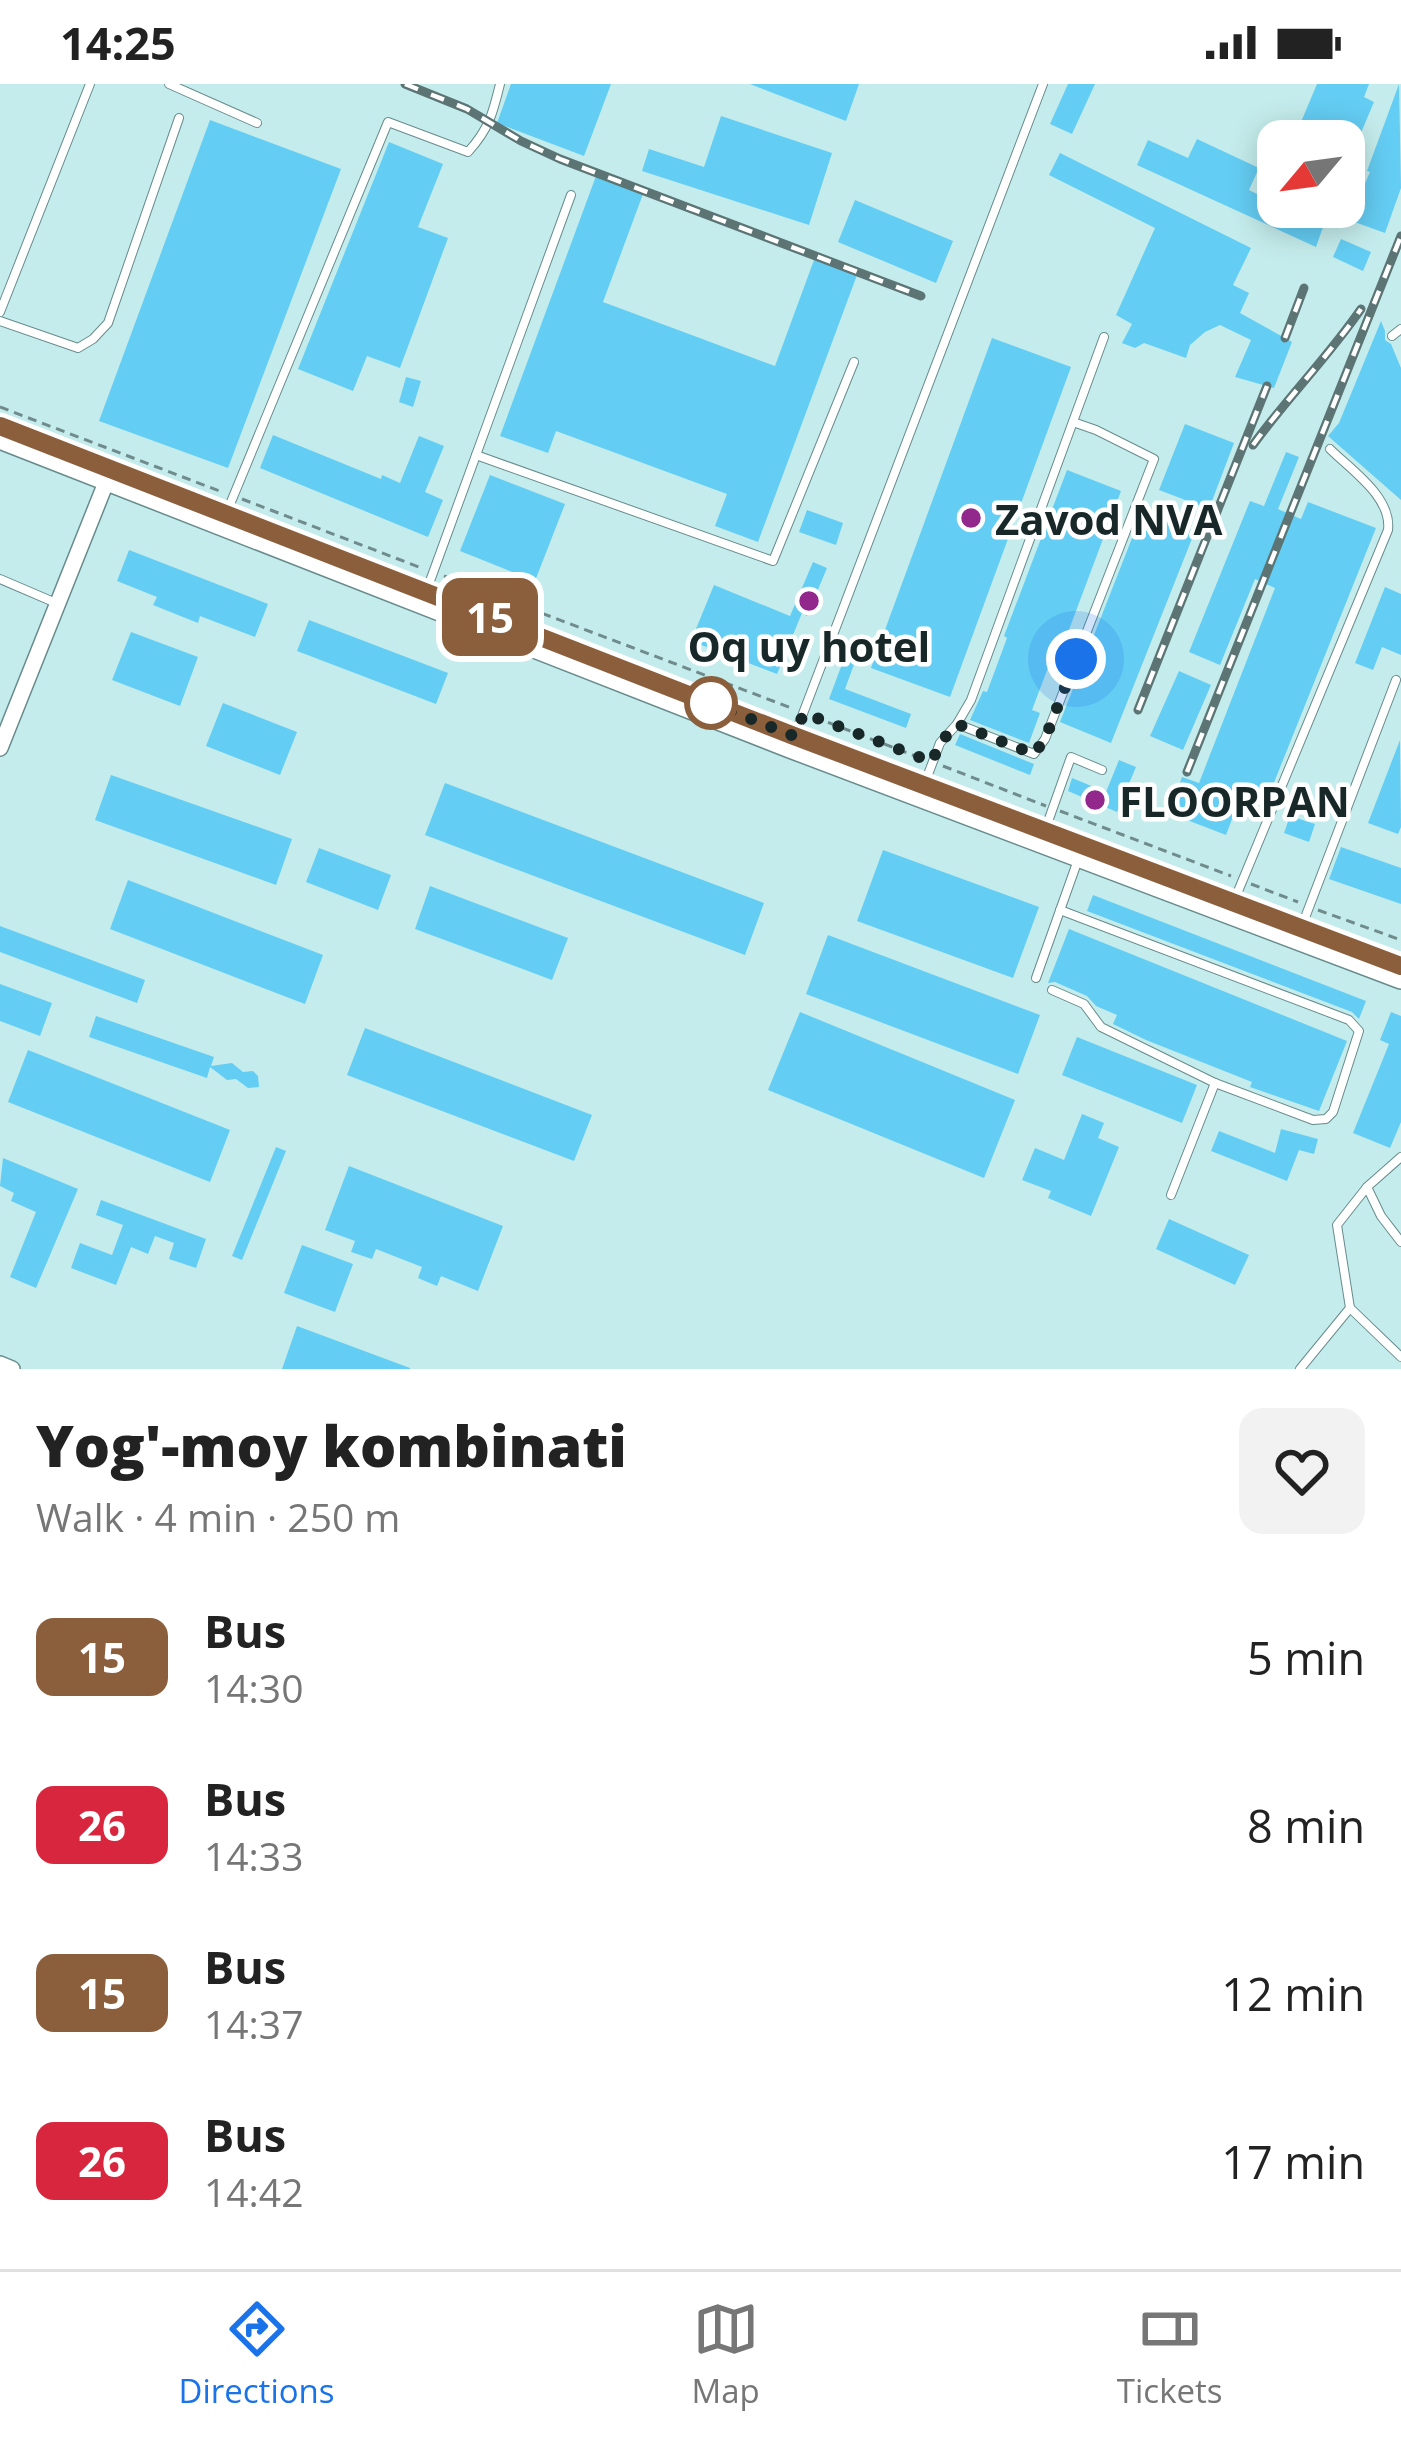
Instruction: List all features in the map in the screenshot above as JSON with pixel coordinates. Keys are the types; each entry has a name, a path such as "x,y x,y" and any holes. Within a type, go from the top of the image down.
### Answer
{"main road":[{"path":"0,426 109,474 1080,855 1303,924"},
{"path":"0,438 109,474 229,504 430,582 792,741 924,785 1048,819 1239,891 1399,971"}],"street":[{"path":"0,748 109,474"},
{"path":"0,1364 12,1369"}],"lane":[{"path":"0,312 89,84"},
{"path":"169,84 257,123"},
{"path":"229,504 388,122 468,152 491,122 500,84"},
{"path":"792,741 1043,84"},
{"path":"0,321 78,348 108,323 179,118"},
{"path":"430,582 571,196"},
{"path":"924,785 940,743 971,700 1104,337"},
{"path":"476,455 773,561 854,362"},
{"path":"957,724 1034,754 1045,739 1154,460 1073,422"},
{"path":"1239,891 1388,530 1390,518 1382,500 1330,449"},
{"path":"0,579 58,604"},
{"path":"1303,924 1396,680"},
{"path":"1048,819 1071,757 1102,770"},
{"path":"1036,978 1080,855"},
{"path":"1052,990 1084,1004 1101,1028 1215,1082 1313,1120 1326,1119 1334,1112 1359,1031 1349,1020 1060,910"},
{"path":"1171,1195 1215,1082"},
{"path":"1401,1157 1367,1187 1336,1225 1350,1308 1401,1358"},
{"path":"1367,1187 1401,1242"},
{"path":"1300,1369 1350,1308"}],"path":[{"path":"0,407 430,582 932,762 1048,819 1239,891 1303,924 1401,940"}],"building":[{"path":"511,84 611,84 584,156 497,123"},
{"path":"750,84 859,84 846,121"},
{"path":"1068,84 1095,84 1072,134 1050,124"},
{"path":"1317,84 1369,84 1364,97 1374,102 1365,123 1302,120"},
{"path":"1399,84 1401,188 1385,233 1365,226 1367,171"},
{"path":"721,116 832,153 809,225 642,171 649,149 704,167"},
{"path":"210,120 341,169 228,468 99,421"},
{"path":"1197,139 1257,167 1249,190 1257,194 1257,220 1137,165 1148,140 1188,158"},
{"path":"389,142 443,164 418,227 448,238 400,368 367,356 353,391 298,369"},
{"path":"1060,153 1251,248 1233,285 1249,293 1240,313 1292,342 1274,388 1235,377 1251,340 1220,325 1190,345 1186,358 1144,343 1135,348 1122,343 1132,324 1116,315 1155,228 1049,175"},
{"path":"596,176 643,194 603,302 775,366 814,260 857,275 758,542 715,526 727,494 556,431 548,453 500,436"},
{"path":"855,200 953,241 936,283 838,242"},
{"path":"1275,228 1323,228 1316,247"},
{"path":"1341,239 1371,252 1363,271 1333,257"},
{"path":"1381,321 1385,340 1401,368 1401,500 1328,436 1339,423"},
{"name":"Zavod NVA","path":"992,338 1071,367 950,697 871,668"},
{"path":"406,377 421,381 413,407 399,402"},
{"path":"1185,424 1234,443 1209,509 1159,490"},
{"path":"273,435 400,483 419,436 444,446 425,492 443,500 428,537 260,468"},
{"path":"1286,452 1299,457 1278,509 1301,519 1308,502 1376,528 1267,800 1243,790 1226,835 1169,813 1182,777 1199,783 1275,588 1255,579 1220,665 1189,652 1250,501 1264,506"},
{"path":"1067,470 1121,491 1058,659 1052,657 1032,710 1040,713 1029,743 970,720 983,691 987,692"},
{"path":"490,475 565,504 535,581 460,551"},
{"path":"807,510 843,523 836,545 799,532"},
{"path":"1143,510 1195,531 1111,743 1060,722"},
{"path":"129,550 268,604 255,637 200,616 198,623 153,605 157,597 117,581"},
{"path":"813,562 827,568 777,674 691,641 714,585 790,616"},
{"path":"1385,587 1401,594 1401,655 1382,647 1373,670 1355,663"},
{"path":"309,620 448,673 436,704 297,651"},
{"path":"131,632 198,657 180,706 112,680"},
{"path":"845,656 856,659 845,689 911,714 906,728 829,699"},
{"path":"1179,671 1211,685 1183,750 1150,736"},
{"path":"223,703 297,732 280,775 206,746"},
{"path":"960,734 1034,764 1030,775 955,745"},
{"path":"1400,740 1401,827 1398,834 1368,823"},
{"path":"1119,760 1136,767 1117,812 1068,791 1072,778 1106,792"},
{"path":"111,775 292,839 276,885 95,820"},
{"path":"445,783 764,903 745,955 425,835"},
{"path":"1290,816 1315,824 1309,842 1284,833"},
{"path":"1341,847 1401,868 1401,904 1329,879"},
{"path":"319,848 391,875 378,910 306,882"},
{"path":"883,850 1039,907 1013,978 857,921"},
{"path":"128,880 323,955 305,1004 110,929"},
{"path":"430,886 568,938 552,980 415,929"},
{"path":"1093,895 1366,1001 1359,1019 1352,1012 1087,911"},
{"path":"0,926 145,980 137,1003 0,952"},
{"path":"1069,929 1347,1041 1319,1111 1250,1087 1252,1082 1146,1040 1113,1024 1117,1015 1096,1006 1087,996 1048,983"},
{"path":"828,935 1040,1015 1018,1074 806,994"},
{"path":"0,984 52,1003 40,1036 0,1021"},
{"path":"800,1012 1015,1100 984,1178 768,1090"},
{"path":"1391,1012 1401,1016 1401,1122 1390,1148 1353,1133 1389,1044 1380,1040"},
{"path":"96,1016 214,1057 211,1066 232,1063 243,1072 253,1071 259,1087 227,1080 210,1067 207,1078 89,1037"},
{"path":"365,1028 592,1115 574,1161 347,1075"},
{"path":"1077,1037 1197,1085 1182,1123 1062,1075"},
{"path":"28,1050 230,1130 210,1182 8,1102"},
{"path":"1082,1114 1104,1123 1098,1138 1119,1147 1091,1216 1048,1198 1051,1191 1022,1180 1035,1148 1064,1160"},
{"path":"1281,1129 1318,1139 1314,1154 1299,1150 1287,1181 1211,1151 1219,1131 1275,1153"},
{"path":"276,1147 286,1151 242,1260 232,1256"},
{"path":"3,1158 78,1189 36,1288 10,1277 36,1212 11,1201 14,1193 0,1186"},
{"path":"349,1166 503,1226 478,1291 441,1276 437,1286 418,1278 422,1267 376,1249 372,1259 351,1252 355,1241 325,1230"},
{"path":"101,1200 206,1239 196,1268 169,1259 174,1243 155,1236 148,1254 131,1247 116,1285 71,1268 80,1243 112,1255 123,1225 96,1215"},
{"path":"1169,1219 1249,1255 1235,1285 1156,1249"},
{"path":"302,1245 353,1264 335,1312 284,1293"},
{"path":"297,1326 410,1368 410,1369 282,1369"}],"railway":[{"path":"405,84 467,109 560,159 921,296"},
{"path":"1187,772 1401,236"},
{"path":"1285,338 1304,288"},
{"path":"1253,445 1361,309"},
{"path":"1138,710 1267,386"}],"bus line":[{"name":"15","path":"0,426 794,736 1401,966"}],"place":[{"name":"Zavod NVA","path":"971,518"},
{"name":"Oq uy hotel","path":"809,601"},
{"name":"FLOORPAN","path":"1095,800"}],"route":[{"path":"711,703 794,736 804,713 932,762 940,743 957,724 1034,754 1045,739 1076,659"}]}
